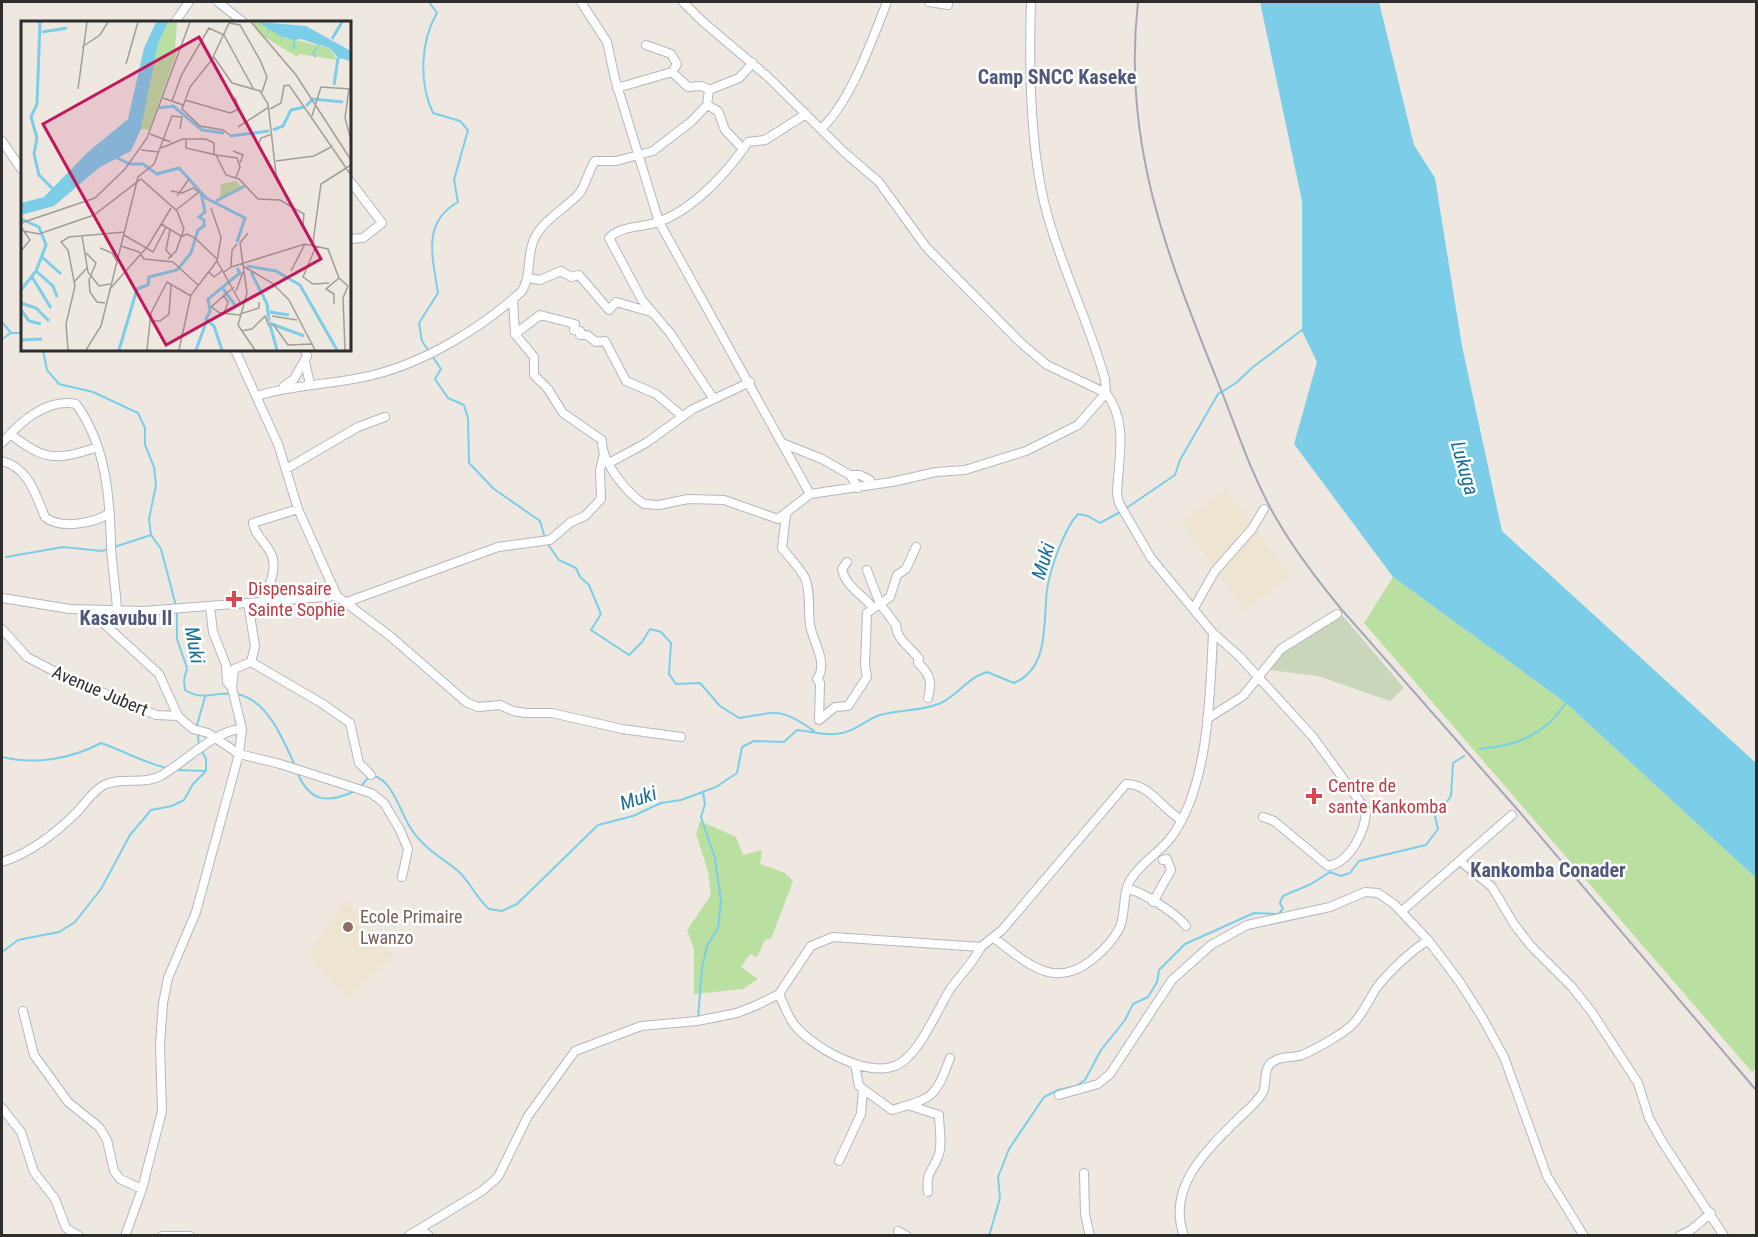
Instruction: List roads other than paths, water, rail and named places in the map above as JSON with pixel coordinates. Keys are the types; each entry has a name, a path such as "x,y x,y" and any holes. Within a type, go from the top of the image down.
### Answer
{"street":[{"path":"176,21 189,2"},
{"path":"218,2 242,21"},
{"path":"581,2 607,42 617,88 659,222 703,305 750,382 810,494"},
{"path":"684,2 702,21 753,63 844,153 879,182 926,247 1022,343 1047,365 1106,393"},
{"path":"821,129 836,113 865,58 887,2"},
{"path":"929,2 948,5"},
{"path":"1031,2 1035,134 1042,192 1063,265 1098,355 1105,379 1106,393 1114,406 1121,432 1117,494 1119,503 1151,558 1213,633 1313,736 1348,781 1366,810 1366,823 1356,844 1336,865 1328,866 1275,821 1263,817"},
{"path":"617,88 672,72 677,64 671,54 646,45"},
{"path":"709,90 739,78 753,63"},
{"path":"672,72 688,87 702,86 709,90"},
{"path":"257,396 310,384 334,383 375,375 417,361 481,325 522,291 528,278 526,265 535,237 566,203 578,195 595,161 610,162 653,152 676,135 706,105 709,90"},
{"path":"706,105 718,111 725,130 743,149"},
{"path":"713,398 670,333 651,312 609,238 621,230 659,222 702,196 748,142 765,140 806,114"},
{"path":"2,141 21,169"},
{"path":"351,182 382,223 363,238 351,239"},
{"path":"528,278 540,280 561,271 571,277 579,276 609,310 616,302 651,312"},
{"path":"513,299 515,334 534,357 534,375 548,389 563,413 599,437 604,454 619,480 644,504 659,505 688,498 724,500 778,519 810,494 858,488 936,472 965,470 1026,451 1078,425 1106,393"},
{"path":"515,334 540,315 575,324 574,330 580,332 580,335 587,335 596,342 605,341 626,381 656,394 682,416"},
{"path":"235,351 278,444 298,508 337,596 466,702 478,706 500,705 513,711 526,713 552,712 622,729 681,737"},
{"path":"277,390 294,379 305,362 307,356 305,351"},
{"path":"305,362 310,384"},
{"path":"609,463 646,443 682,416 713,398 750,382"},
{"path":"2,443 10,434 50,404 72,403 83,414 98,447 110,513 117,610"},
{"path":"286,469 358,427 385,417"},
{"path":"10,434 35,453 49,457 73,455 98,447"},
{"path":"782,443 822,459 850,475 858,488"},
{"path":"347,602 498,548 550,540 571,522 585,516 601,499 600,470 604,454"},
{"path":"2,461 21,470 28,478 45,517 50,521 82,522 101,518 110,513"},
{"path":"850,475 860,475 870,480 871,485"},
{"path":"264,602 275,567 270,550 255,533 253,523 298,508"},
{"path":"1194,608 1215,571 1252,529 1264,509"},
{"path":"786,514 782,548 805,579 810,626 820,658 820,675 817,679 820,683 819,720 835,707 848,706 867,677 865,665 867,613 890,597 897,575 906,569 916,547"},
{"path":"847,562 842,569 843,576 850,586 877,606 896,625 896,631 919,659 918,663 927,671 932,684 928,698"},
{"path":"867,570 877,606"},
{"path":"2,598 89,610 117,610 210,607 337,596"},
{"path":"248,603 255,646 251,662"},
{"path":"210,607 213,632 226,664 227,682 232,688"},
{"path":"89,610 159,674 178,716 193,729 208,733 239,754 280,764 371,793 384,803 408,849 402,876"},
{"path":"1207,719 1235,702 1281,650 1337,614"},
{"name":"Avenue Jubert","path":"2,629 27,657 44,668 156,715 178,716"},
{"path":"994,938 1029,964 1050,973 1067,975 1085,965 1113,938 1125,909 1129,880 1145,860 1172,836 1194,797 1207,719 1213,633"},
{"path":"234,669 251,662"},
{"path":"251,662 323,704 350,723 359,763 371,775"},
{"path":"226,664 234,669"},
{"path":"128,1234 162,1111 160,1045 163,1003 171,971 196,912 239,754 242,729 232,688 234,669"},
{"path":"2,862 20,856 45,840 102,786 120,780 143,782 161,776 215,739 242,729"},
{"path":"779,994 793,1022 801,1032 863,1068 894,1066 906,1059 949,990 981,947 994,938 1126,784 1144,787 1166,810 1180,819"},
{"path":"1402,911 1512,815"},
{"path":"1153,902 1171,870 1167,859 1163,860"},
{"path":"1460,861 1492,887 1514,924 1530,945 1572,987 1591,1011 1638,1083 1649,1118 1662,1143 1712,1213 1724,1236"},
{"path":"1127,890 1139,891 1153,902 1172,911 1186,926"},
{"path":"1059,1095 1098,1084 1110,1074 1172,980 1211,945 1247,925 1330,907 1365,892 1378,893 1402,911 1428,940 1459,981 1504,1057 1547,1176 1584,1236"},
{"path":"408,1236 482,1191 498,1177 528,1116 575,1051 641,1026 697,1021 737,1013 779,994 811,946 833,937 981,947"},
{"path":"1184,1236 1179,1210 1182,1191 1192,1170 1263,1092 1265,1072 1269,1065 1276,1060 1302,1055 1346,1030 1364,1010 1380,983 1401,960 1428,940"},
{"path":"23,1011 34,1055 68,1102 99,1127 107,1140 114,1171 120,1179 142,1189"},
{"path":"855,1065 859,1086 892,1110 924,1101 940,1086 950,1058"},
{"path":"839,1161 861,1113 863,1089"},
{"path":"909,1105 939,1114 938,1157 926,1175 928,1192"},
{"path":"2,1108 21,1132 34,1172 55,1200 66,1228 80,1236"},
{"path":"1084,1173 1085,1214 1090,1236"},
{"path":"1679,1236 1691,1230 1712,1213"},
{"path":"420,1229 429,1236"},
{"path":"898,1231 907,1236"},
{"path":"162,1236 190,1236"}],"water":[{"name":"Lukuga","path":"1260,2 1379,2 1414,145 1435,178 1462,346 1502,531 1756,763 1756,878 1566,703 1393,577 1294,444 1317,362 1302,331 1302,201"}],"waterway":[{"path":"429,2 437,13 427,37 423,63 428,101 433,113 460,121 468,130 454,180 458,202 446,211 434,231 432,254 438,293 419,323 422,341 441,369 435,379 448,398 464,405 468,418 469,463 494,489 540,521 545,538"},
{"path":"2,322 11,333"},
{"name":"Muki","path":"1125,509 1175,475 1180,460 1218,394 1236,383 1253,367 1302,330"},
{"name":"Muki","path":"2,339 11,333 21,333"},
{"name":"Muki","path":"43,351 47,370 59,384 93,392 138,413 145,428 145,445 154,467 156,485 149,519 151,535 161,549 176,606"},
{"name":"Muki","path":"374,776 381,779 391,790 406,821 420,840 462,874 489,909 502,911 517,904 598,825 633,816 661,803 681,800 716,787 737,773 742,747 754,741 784,742 797,730 826,734 852,730 877,716 926,708 941,703 974,678 987,672 1014,683 1026,676 1034,667 1039,655 1049,581 1058,550 1068,529 1078,514 1088,516 1100,523 1120,512"},
{"path":"6,557 63,547 102,551 151,535"},
{"path":"547,543 559,560 576,568 580,577 589,585 601,614 591,630 629,655 642,642 650,629 661,632 671,643 669,674 676,684 700,683 720,706 739,718 778,713 793,718 814,731"},
{"name":"Muki","path":"177,611 177,639 187,668 184,680 185,690 202,696 231,694"},
{"name":"Muki","path":"237,694 258,704 266,713 274,723 295,766"},
{"path":"199,746 197,725 205,697"},
{"path":"1480,749 1507,745 1539,731 1558,714 1566,703"},
{"path":"2,757 27,760 53,759 78,753 101,743 167,768"},
{"path":"2,952 18,940 59,932 75,922 101,889 130,835 151,810 172,806 184,800 193,784 206,771 206,759 202,751"},
{"path":"989,1236 1000,1198 998,1177 1009,1149 1044,1097 1058,1090 1076,1086 1085,1080 1101,1050 1125,1020 1133,1004 1148,997 1157,982 1159,970 1185,944 1254,913 1278,914 1283,909 1280,903 1283,896 1311,884 1330,872 1341,876 1350,873 1359,861 1426,845 1438,829 1433,808 1437,804 1446,803 1451,796 1453,763 1464,756"},
{"path":"176,770 206,771"},
{"name":"Muki","path":"297,772 308,790 321,798 329,799 357,790"},
{"name":"Muki","path":"361,786 369,777"},
{"path":"698,1018 702,968 707,946 718,928 721,902 715,858 701,817 705,804 703,792"}],"railway":[{"path":"1138,2 1135,53 1136,102 1152,195 1165,241 1198,333 1251,468 1276,518 1307,565 1342,610 1517,809 1756,1090"}],"place":[{"name":"Dispensaire Sainte Sophie","path":"234,599"},
{"name":"Centre de sante Kankomba","path":"1314,796"},
{"name":"Ecole Primaire Lwanzo","path":"348,927"}],"district":[{"name":"Camp SNCC Kaseke","path":"1057,77"},
{"name":"Kasavubu II","path":"126,618"},
{"name":"Kankomba Conader","path":"1548,870"}]}
